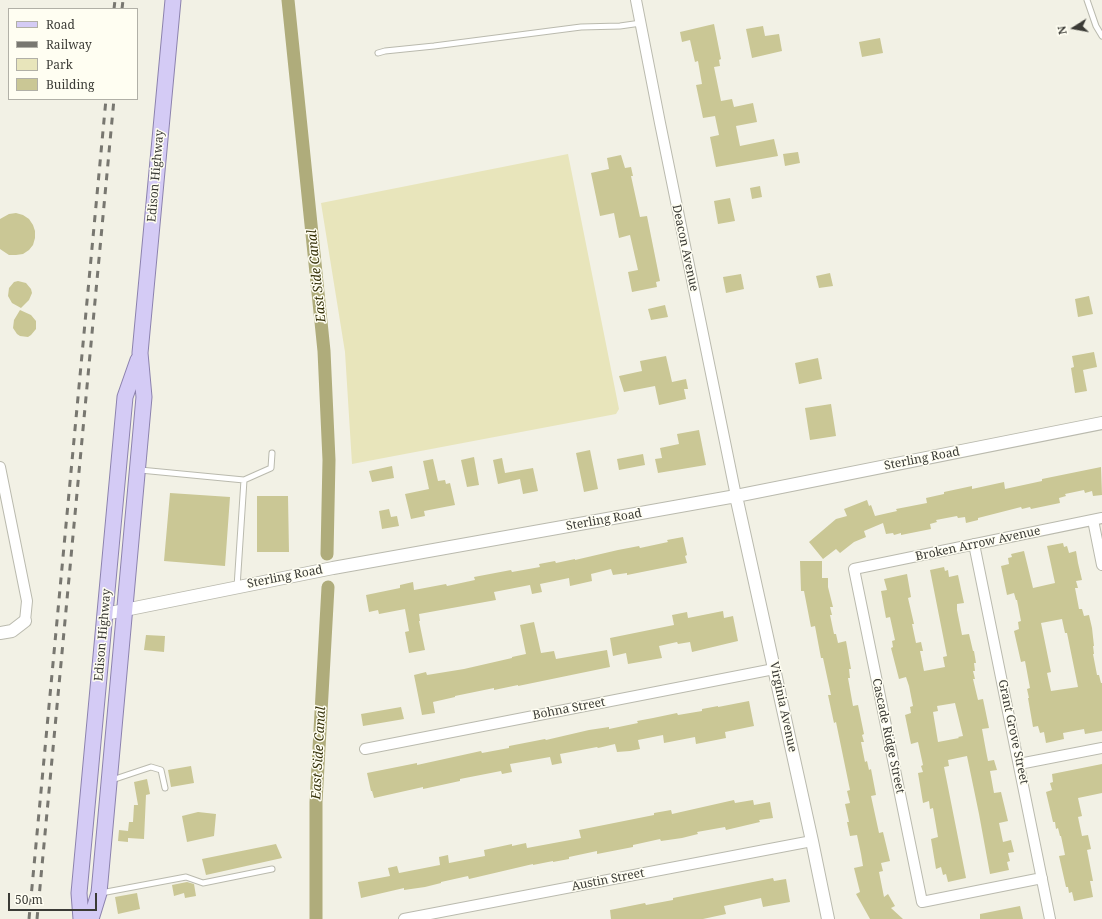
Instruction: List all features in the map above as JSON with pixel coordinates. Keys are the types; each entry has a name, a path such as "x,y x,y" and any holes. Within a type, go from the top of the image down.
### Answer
{"main road":[{"name":"Edison Highway","path":"91,919 99,893 138,470 144,397 140,353 173,0"},
{"name":"Edison Highway","path":"82,919 79,893 125,397 140,353"}],"street":[{"name":"Deacon Avenue","path":"636,0 736,496"},
{"name":"Sterling Road","path":"105,614 236,586 736,496 1102,422"},
{"path":"0,467 27,601 25,621 12,631 0,633"},
{"name":"Virginia Avenue","path":"736,496 828,919"},
{"path":"1097,519 1102,565"},
{"name":"Broken Arrow Avenue","path":"854,569 1097,519"},
{"name":"Grant Grove Street","path":"974,544 1050,919"},
{"name":"Cascade Ridge Street","path":"854,569 922,902 1042,878"},
{"name":"Bohna Street","path":"365,749 774,669"},
{"path":"1019,764 1102,748"},
{"name":"Austin Street","path":"404,919 812,841"}],"lane":[{"path":"1087,0 1096,26 1102,36"},
{"path":"378,53 581,27 620,26 641,23"},
{"path":"138,470 244,480 271,468 272,453"},
{"path":"236,586 244,480"},
{"path":"109,781 151,767 161,770 165,788"},
{"path":"99,893 186,877 202,883 272,869"}],"green space":[{"path":"568,154 619,409 616,414 352,464 345,352 321,203"}],"building":[{"path":"714,24 721,59 719,60 720,66 714,67 721,101 732,99 734,107 753,103 757,122 736,126 740,146 774,139 778,156 716,167 710,137 719,135 715,116 703,118 696,85 702,84 698,61 695,62 690,40 682,42 680,32"},
{"path":"763,26 765,36 779,34 782,51 752,58 746,29"},
{"path":"880,38 883,53 862,57 859,42"},
{"path":"798,152 800,163 785,166 783,154"},
{"path":"621,155 625,168 631,167 633,176 631,176 640,217 647,216 660,281 656,282 657,287 632,292 628,272 638,270 630,235 619,238 614,213 600,216 591,173 609,169 607,158"},
{"path":"760,186 762,197 752,199 750,188"},
{"path":"730,198 735,221 718,224 714,201"},
{"path":"16,213 29,219 35,231 35,238 33,245 23,254 9,255 0,249 0,219 9,214"},
{"path":"830,273 833,286 819,288 816,276"},
{"path":"741,274 744,289 726,293 723,277"},
{"path":"18,281 26,283 31,289 32,293 29,300 21,308 12,303 8,296 9,288 14,282"},
{"path":"1089,296 1093,314 1078,317 1075,299"},
{"path":"665,305 668,317 651,320 648,309"},
{"path":"20,310 31,315 36,321 36,329 28,337 20,336 13,328 14,320"},
{"path":"1094,352 1097,367 1083,370 1087,391 1075,393 1071,368 1074,367 1072,356"},
{"path":"666,356 672,382 686,379 688,389 684,389 686,399 659,405 655,386 624,392 619,376 642,371 640,361"},
{"path":"818,358 822,379 799,384 795,363"},
{"path":"831,404 836,436 810,440 805,408"},
{"path":"699,430 706,465 658,473 655,459 662,458 660,448 679,444 677,434"},
{"path":"590,450 598,489 584,492 576,453"},
{"path":"643,454 645,465 619,470 617,459"},
{"path":"474,457 479,485 467,487 461,460"},
{"path":"502,458 505,473 533,468 538,491 523,494 520,479 498,484 493,460"},
{"path":"433,459 438,481 445,480 446,484 450,483 455,505 424,511 425,516 411,519 405,494 429,489 423,461"},
{"path":"392,466 394,478 372,482 369,471"},
{"path":"1101,467 1102,495 1093,496 1092,491 1085,493 1084,490 1065,494 1066,496 1059,498 1060,503 1031,509 1030,507 1022,509 1021,507 978,518 978,520 966,523 965,517 958,518 957,516 936,520 937,522 930,524 931,529 901,535 901,533 894,535 893,533 886,534 883,523 864,531 866,537 854,542 840,553 836,549 823,559 809,542 836,519 847,516 844,509 867,500 869,506 871,505 875,516 897,511 896,509 927,503 926,498 944,494 944,492 972,486 972,489 1004,482 1005,489 1042,481 1042,479"},
{"path":"170,493 230,497 225,566 164,561"},
{"path":"257,496 288,496 289,552 257,552"},
{"path":"389,509 391,517 397,516 399,526 382,529 379,511"},
{"path":"683,537 687,555 685,556 687,563 627,575 627,573 613,575 611,569 591,574 592,581 570,586 569,578 540,584 542,592 532,594 530,585 494,592 496,600 419,614 425,650 409,653 405,632 409,631 405,609 379,614 378,610 369,612 366,595 400,588 400,585 413,582 414,590 446,584 447,586 475,580 474,577 511,570 512,572 540,567 539,564 555,561 556,563 575,560 639,546 640,548"},
{"path":"1063,543 1064,547 1067,546 1069,553 1076,551 1082,580 1076,581 1078,588 1075,588 1079,609 1082,609 1084,616 1089,615 1092,628 1094,646 1093,654 1097,675 1099,675 1102,683 1102,731 1085,734 1084,729 1063,733 1064,739 1046,743 1044,732 1040,733 1038,726 1033,727 1027,689 1030,688 1025,661 1021,662 1014,631 1019,629 1018,622 1021,621 1017,600 1014,593 1007,595 1001,566 1009,564 1008,558 1012,557 1011,554 1024,551 1033,588 1055,583 1047,546","holes":["1062,619 1065,633 1067,633 1078,687 1051,691 1047,673 1051,672 1041,623"]},
{"path":"800,561 822,561 822,578 828,578 828,587 833,607 830,607 832,615 830,615 834,634 836,634 838,643 846,641 851,669 849,669 850,678 848,678 853,706 858,705 864,734 862,735 864,742 861,742 865,762 867,761 869,770 871,769 876,795 871,796 879,833 883,832 890,861 881,863 883,871 879,872 884,897 888,894 895,906 891,908 903,919 870,919 856,894 860,892 854,868 863,866 861,854 857,835 850,836 847,822 849,822 845,804 850,803 847,791 850,790 836,722 834,723 828,695 831,695 823,658 821,658 815,626 811,627 804,591 801,591"},
{"path":"944,567 945,571 948,570 949,577 958,575 964,603 957,604 962,635 969,634 974,651 976,663 974,663 975,671 973,671 975,679 973,679 978,700 983,699 989,728 982,729 986,751 988,761 994,760 997,770 990,771 994,793 1001,792 1008,821 999,823 1003,842 1011,840 1014,852 1008,853 1010,861 1007,862 1009,870 990,874 967,756 948,760 949,766 944,767 966,878 948,882 946,874 943,875 941,867 936,869 931,839 938,837 933,808 930,809 929,801 923,803 918,773 923,772 921,766 923,765 918,742 911,744 905,715 911,713 910,707 913,706 906,677 899,679 891,648 893,647 892,641 895,640 890,617 886,618 881,591 887,590 884,579 907,574 911,597 908,598 914,624 912,624 916,643 921,642 923,651 920,651 924,671 945,667 943,657 947,656 930,570","holes":["955,703 963,736 938,742 933,712 938,711 937,706"]},
{"path":"723,611 724,618 733,616 738,641 692,652 690,642 678,644 677,642 659,646 662,658 628,664 626,653 613,656 610,638 674,625 672,615 687,612 688,618"},
{"path":"534,622 541,653 554,651 556,659 607,650 610,667 518,686 494,690 494,688 455,696 433,702 435,713 422,715 414,675 426,672 427,675 464,669 526,654 520,625"},
{"path":"146,635 165,636 164,652 144,650"},
{"path":"749,701 754,726 725,732 726,738 696,744 695,737 664,743 663,735 638,740 640,749 617,752 615,744 597,747 560,754 562,763 552,765 550,757 510,764 512,772 502,774 501,771 460,779 460,781 423,789 423,787 374,798 367,773 417,763 417,765 481,751 482,753 509,748 509,746 546,740 589,730 609,727 609,729 638,723 637,721 677,713 678,715 702,711 702,709"},
{"path":"401,707 404,719 363,726 361,714"},
{"path":"1102,764 1102,793 1078,798 1082,816 1078,817 1082,836 1088,835 1091,849 1087,850 1093,881 1090,881 1093,897 1074,901 1072,892 1069,893 1068,887 1066,887 1059,856 1065,855 1061,836 1058,828 1056,829 1055,822 1053,822 1046,792 1052,790 1050,783 1053,782 1052,774"},
{"path":"191,766 194,783 171,787 168,770"},
{"path":"147,779 150,794 146,795 144,839 128,838 128,842 118,841 119,830 128,831 129,822 133,822 134,805 138,805 134,782"},
{"path":"734,800 735,803 753,800 754,805 770,802 773,818 759,820 760,822 726,830 725,827 697,832 698,834 682,838 661,841 660,839 633,845 633,847 597,854 597,851 569,857 569,859 533,864 469,879 468,876 425,887 404,890 404,888 361,898 358,882 390,876 388,868 397,866 399,873 440,865 439,857 448,855 449,863 485,856 484,850 512,844 512,846 526,843 527,848 581,838 579,830 654,815 654,813 671,810 672,814"},
{"path":"198,812 216,814 214,836 187,842 182,816"},
{"path":"276,844 282,858 206,875 202,859"},
{"path":"773,878 774,881 786,879 790,902 763,907 761,898 724,906 726,914 703,919 611,919 610,910 645,903 646,905 673,900 673,898"},
{"path":"187,882 194,884 196,896 185,898 184,893 174,896 172,885"},
{"path":"137,893 140,909 118,914 115,897"},
{"path":"1020,906 1023,919 980,919 980,914"}],"waterway":[{"name":"East Side Canal","path":"288,0 324,351 329,460 327,554"},
{"name":"East Side Canal","path":"316,919 316,802 328,587"}],"railway":[{"path":"114,8 115,0"},
{"path":"122,8 123,0"},
{"path":"29,919 106,100"},
{"path":"37,919 114,100"}]}
